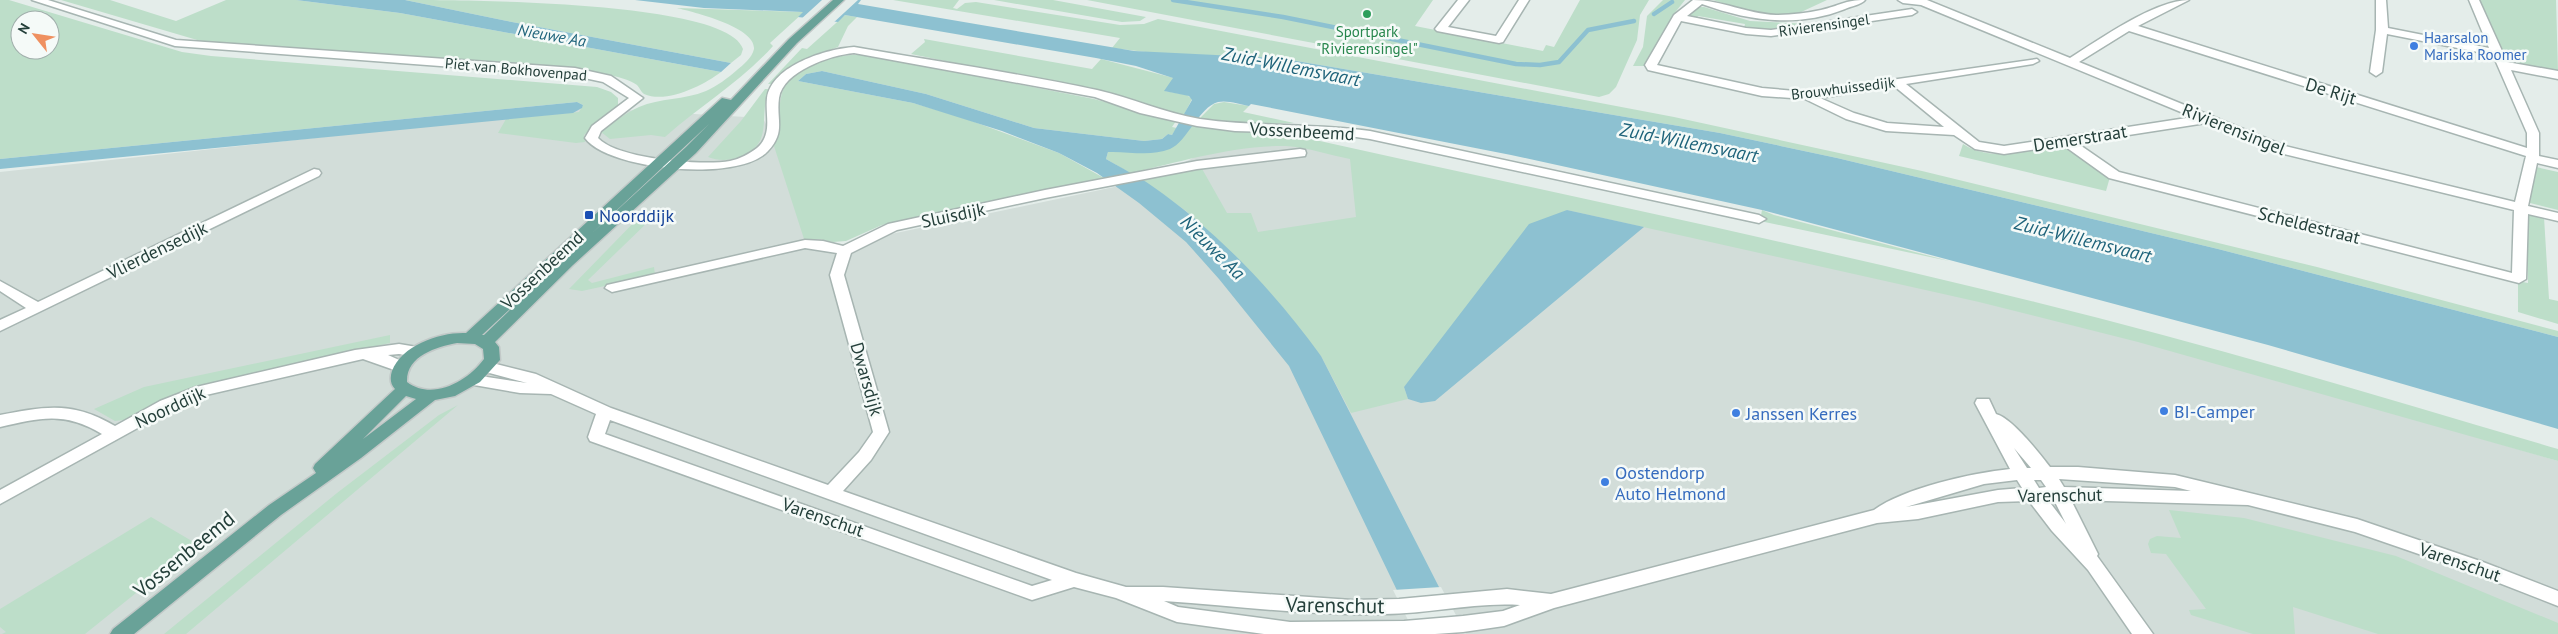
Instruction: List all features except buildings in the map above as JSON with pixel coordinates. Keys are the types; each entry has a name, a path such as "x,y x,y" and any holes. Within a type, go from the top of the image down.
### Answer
{"main road":[{"name":"Vossenbeemd","path":"486,342 568,262 675,165 740,100 750,85 793,41 839,0"},
{"name":"Vossenbeemd","path":"470,338 659,161 726,101 750,85"},
{"path":"470,338 486,342 493,353 488,368 474,380 454,389 421,395 404,389 397,378 400,367 418,352 443,341 470,338"},
{"name":"Vossenbeemd","path":"276,510 388,407 404,389"},
{"name":"Vossenbeemd","path":"120,634 276,510 355,454 433,394"}],"street":[{"name":"Piet van Bokhovenpad","path":"37,0 175,43 575,72 607,79 637,98 596,129 591,138 596,145 606,150 675,165 707,167 724,165 758,152 772,136 774,95 779,86 802,66 844,50"},
{"path":"1464,0 1442,29 1499,40 1524,0"},
{"name":"Rivierensingel","path":"1701,0 1738,14 1757,18 1789,19 1824,13 1860,0"},
{"name":"Brouwhuissedijk","path":"1701,0 1678,17 1651,65 1652,68 1762,92 1788,96 1807,96 2033,61"},
{"name":"Rivierensingel","path":"1811,14 1816,8 1834,0"},
{"name":"Rivierensingel","path":"1902,0 1921,1 2281,149 2558,217"},
{"path":"2070,63 2128,27 2184,0"},
{"path":"2376,72 2382,30 2381,0"},
{"name":"Scheldestraat","path":"2065,140 2114,175 2519,278 2521,208 2533,156 2533,133 2502,59 2474,0"},
{"name":"Rivierensingel","path":"1678,17 1771,33 1912,12"},
{"name":"De Rijt","path":"2128,27 2558,164"},
{"path":"2382,30 2502,59 2558,75"},
{"name":"Vossenbeemd","path":"844,50 870,52 1097,94 1197,122 1254,128 1335,130 1370,135 1759,219"},
{"name":"Demerstraat","path":"1896,82 1955,131 1975,145 2004,150 2209,119"},
{"path":"1807,96 1850,116 1886,127 1955,131"},
{"name":"Sluisdijk","path":"845,251 873,235 893,227 1145,174 1245,157 1300,154"},
{"name":"Vlierdensedijk","path":"0,326 314,173"},
{"path":"612,288 805,244 823,245 845,251"},
{"name":"Dwarsdijk","path":"831,493 865,456 881,432 837,275 845,251"},
{"path":"0,285 37,308"},
{"name":"Noorddijk","path":"0,498 166,405 202,391 355,356 399,349 418,352"},
{"name":"Noorddijk","path":"355,356 386,360 400,367"},
{"name":"Varenschut","path":"488,368 530,378 552,390 605,412 1074,580 1119,592 1177,614 1290,630 1353,632 1463,624 1504,618 1551,600 1877,516 1918,512 1998,496 2061,493 2245,500"},
{"name":"Varenschut","path":"474,380 520,388 552,390"},
{"name":"Varenschut","path":"2020,474 1987,410 2047,473"},
{"path":"0,421 43,412 67,411 90,418 115,434"},
{"name":"Varenschut","path":"605,412 596,437 1032,594 1074,580"},
{"path":"2047,473 2061,493 2094,565"},
{"name":"Varenschut","path":"1877,516 1903,501 1984,478 2020,474 2078,473 2174,481 2195,484 2245,500 2357,526 2477,567 2558,599"},
{"path":"2020,474 2058,526 2094,565 2143,634"},
{"name":"Varenschut","path":"1119,592 1170,593 1292,605 1341,607 1393,607 1502,597 1551,600"},
{"path":"1330,632 1341,607"},
{"path":"1341,607 1353,632"}],"shaded area":[{"path":"591,108 763,118 825,248 1152,179 1222,143 1307,141 2135,338 2558,461 2558,634 0,634 0,172"}],"green space":[{"path":"0,0 9,0 42,10 10,10 10,60 60,60 60,15 182,52 211,56 597,87 611,92 618,98 618,106 584,135 585,142 576,143 498,133 506,119 579,112 583,105 577,102 0,159"},
{"path":"61,0 110,0 176,21 226,0 296,0 400,13 721,72 685,92 663,97 653,96 644,94 637,85 630,81 607,74 204,42"},
{"path":"405,0 532,3 589,6 644,12 692,21 727,33 743,49 741,55 731,63"},
{"path":"893,0 959,0 953,8 957,9 965,3 976,2 1120,25 1144,24 1158,19 1674,117 1922,171 2317,267 2558,331 2558,337 2218,249 1837,158 1720,133 1279,58 1154,53 1112,48 1120,38"},
{"path":"994,0 1053,0 1146,17 1140,21 1122,22"},
{"path":"1087,0 1433,0 1415,26 1543,51 1546,45 1554,47 1580,0 1649,0 1640,15 1637,40 1616,87 1609,94 1599,97"},
{"path":"1663,0 1685,0 1673,15 1644,66 1633,66 1643,47 1647,16"},
{"path":"1713,0 1827,0 1799,13 1765,17"},
{"path":"2474,0 2556,0 2558,72 2503,62"},
{"path":"1695,7 1704,7 1750,21 1809,24 1771,29 1744,28 1745,24 1698,16 1696,19 1687,14"},
{"path":"677,8 804,12 770,43 773,46 748,71 665,137 651,135 610,139 601,132 619,118 647,104 706,91 734,73 747,61 753,52 752,41 735,27"},
{"path":"845,15 857,17 848,26 838,47 794,66 772,84 768,84 802,48 807,49"},
{"path":"924,39 1092,69 1101,59 1174,78 1165,91 1187,95 1192,99 1183,117 1032,79 911,54 925,42"},
{"path":"851,55 869,55 1094,99 1176,121 1172,127 1177,128 1172,135 1168,134 1162,139 1144,141 1034,128 926,94 822,71 806,74 798,81 913,103 961,117 1059,153 1104,178 882,225 846,241 833,242 818,239 805,242 773,143 778,131 782,93 786,84 801,70 821,61"},
{"path":"765,89 769,89 763,129 757,145 750,152 727,160 708,157 741,121"},
{"path":"1224,102 1249,106 1243,112 1294,123 1239,125 1199,119 1214,104"},
{"path":"1194,124 1279,132 1752,236 2035,302 2232,354 2558,449 2558,461 2138,342 1979,302 1567,210 1404,387 1408,399 1351,413 1321,356 1242,263 1186,211 1141,179 1201,167 1227,213 1251,213 1258,232 1356,217 1350,159 1310,149 1266,146 1227,151 1130,173 1106,159 1108,152 1146,152 1163,149 1182,136"},
{"path":"1963,144 1974,150 1999,154 2026,152 2065,144 2110,177 2106,191 1959,156"},
{"path":"2536,167 2558,172 2558,210 2526,202"},
{"path":"647,209 651,219 588,280 592,283 654,267 655,275 582,291 569,289"},
{"path":"1762,210 1774,215 1949,261 1760,221"},
{"path":"2526,213 2544,217 2549,299 2558,301 2558,324 2518,312 2518,281 2528,283"},
{"path":"390,335 390,343 214,382 181,394 131,419 115,421 94,409 144,387"},
{"path":"458,405 186,634 164,634 337,493 439,415"},
{"path":"2169,510 2244,518 2396,556 2558,623 2558,634 2378,634 2293,607 2295,634 2253,634 2191,615 2189,610 2206,609 2166,554 2151,553 2148,544 2150,539 2157,536 2181,538"},
{"path":"151,517 197,544 85,634 2,634 6,632 0,627 0,609"}],"water":[{"name":"Nieuwe Aa","path":"296,0 405,0 731,63 721,72 400,13"},
{"path":"635,0 861,0 858,4 1134,51 1279,58 1720,133 1837,158 2218,249 2558,337 2558,429 2268,345 1762,210 1511,155 1251,104 1249,106 1218,102 1211,105 1182,139 1170,149 1155,153 1108,152 1106,159 1135,175 1176,204 1244,264 1284,309 1321,356 1463,634 1418,634 1289,366 1219,279 1186,242 1139,203 1097,173 1059,153 1002,131 913,103 798,81 806,74 822,71 926,94 1034,128 1144,141 1162,139 1168,134 1172,135 1192,100 1189,96 1164,91 1173,78 1136,66 1096,58 845,15 838,22 798,17 803,12 704,8"},
{"path":"577,102 583,105 582,108 573,113 0,169 0,159"},
{"path":"1567,210 1644,227 1435,401 1421,403 1408,399 1404,387 1529,224"}],"pier":[{"path":"822,0 858,0 832,24 800,20"},
{"path":"1441,587 1466,634 1415,634 1393,590"}],"waterway":[{"path":"1173,0 1283,17 1516,64 1540,65 1559,62 1588,30 1634,21"},
{"path":"1654,14 1672,2"}],"place":[{"name":"Sportpark \"Rivierensingel\"","path":"1367,14"},
{"name":"Haarsalon Mariska Roomer","path":"2414,46"},
{"name":"Noorddijk","path":"589,215"},
{"name":"BI-Camper","path":"2164,411"},
{"name":"Janssen Kerres","path":"1736,413"},
{"name":"Oostendorp Auto Helmond","path":"1605,482"}],"water label":[{"name":"Zuid-Willemsvaart","path":"1291,66"},
{"name":"Zuid-Willemsvaart","path":"1689,142"},
{"name":"Zuid-Willemsvaart","path":"2083,239"}]}
